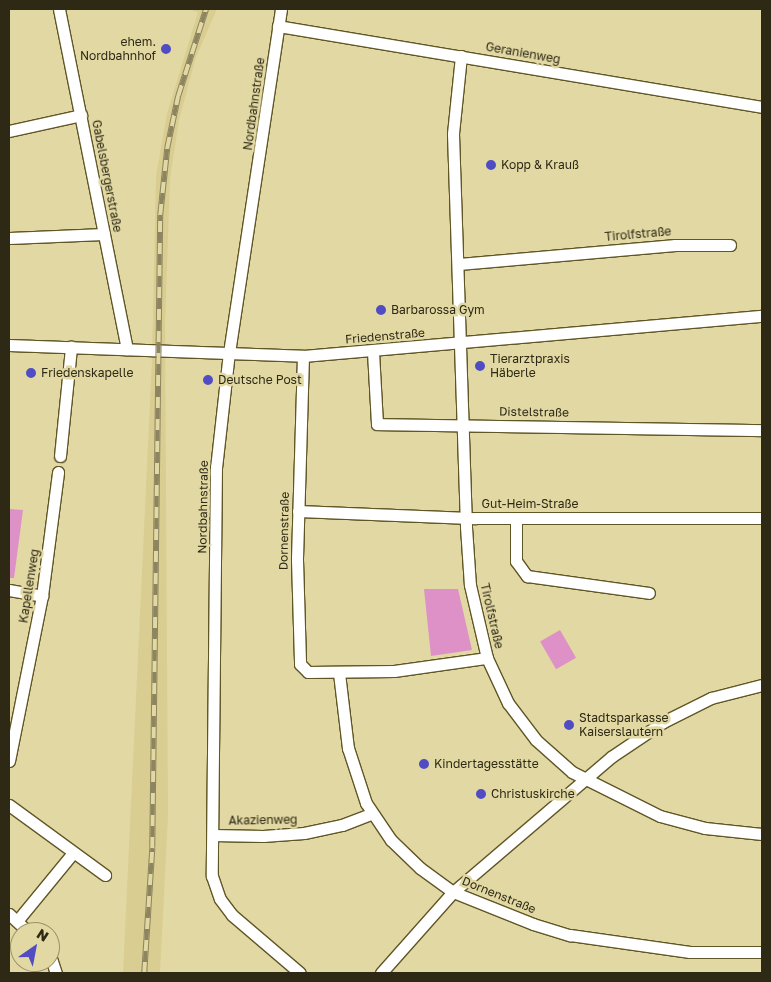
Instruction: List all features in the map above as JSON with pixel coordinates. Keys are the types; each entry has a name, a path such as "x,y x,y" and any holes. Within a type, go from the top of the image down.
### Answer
{"street":[{"name":"Gabelsbergerstraße","path":"59,9 127,349"},
{"name":"Nordbahnstraße","path":"281,9 229,352 216,467 212,876 220,899 232,915 300,973"},
{"name":"Geranienweg","path":"278,26 762,108"},
{"name":"Tirolfstraße","path":"461,56 453,134 467,518 470,585 487,658 508,703 536,740 559,762 586,780 660,816 705,828 762,834"},
{"path":"9,131 81,115"},
{"path":"9,238 104,234"},
{"name":"Tirolfstraße","path":"459,264 675,245 730,246"},
{"name":"Friedenstraße","path":"9,345 302,356 373,352 762,316"},
{"path":"60,456 71,347"},
{"name":"Distelstraße","path":"373,352 377,424 762,430"},
{"name":"Dornenstraße","path":"302,356 298,511 300,664 308,672 340,673 426,668 487,658"},
{"name":"Kapellenweg","path":"9,762 13,731 42,596 58,472"},
{"name":"Gut-Heim-Straße","path":"298,511 467,518 762,518"},
{"path":"516,518 516,561 526,576 649,593"},
{"path":"9,590 42,596"},
{"name":"Dornenstraße","path":"340,673 348,748 357,782 371,814 391,840 420,868 453,892 533,924 570,935 690,952 762,952"},
{"path":"381,973 453,892 555,802 586,780 611,757 663,722 711,698 762,685"},
{"path":"9,805 72,854 105,875"},
{"name":"Akazienweg","path":"213,835 263,836 304,833 342,825 371,814"},
{"path":"13,918 72,854"}],"shaded area":[{"path":"188,9 217,9 196,57 179,120 170,179 165,325 168,815 160,973 123,973 152,360 156,176 167,114 198,12"},
{"path":"9,509 23,510 14,578 9,578"},
{"path":"424,589 458,589 472,650 431,656"},
{"path":"560,630 576,658 556,669 540,642"}],"railway":[{"path":"144,973 152,848 160,215 167,148 178,96 206,9"}],"place":[{"name":"ehem. Nordbahnhof","path":"166,49"},
{"name":"Kopp & Krauß","path":"491,165"},
{"name":"Barbarossa Gym","path":"381,310"},
{"name":"Tierarztpraxis Häberle","path":"480,366"},
{"name":"Friedenskapelle","path":"31,373"},
{"name":"Deutsche Post","path":"208,380"},
{"name":"Stadtsparkasse Kaiserslautern","path":"569,725"},
{"name":"Kindertagesstätte","path":"424,764"},
{"name":"Christuskirche","path":"481,794"}]}
